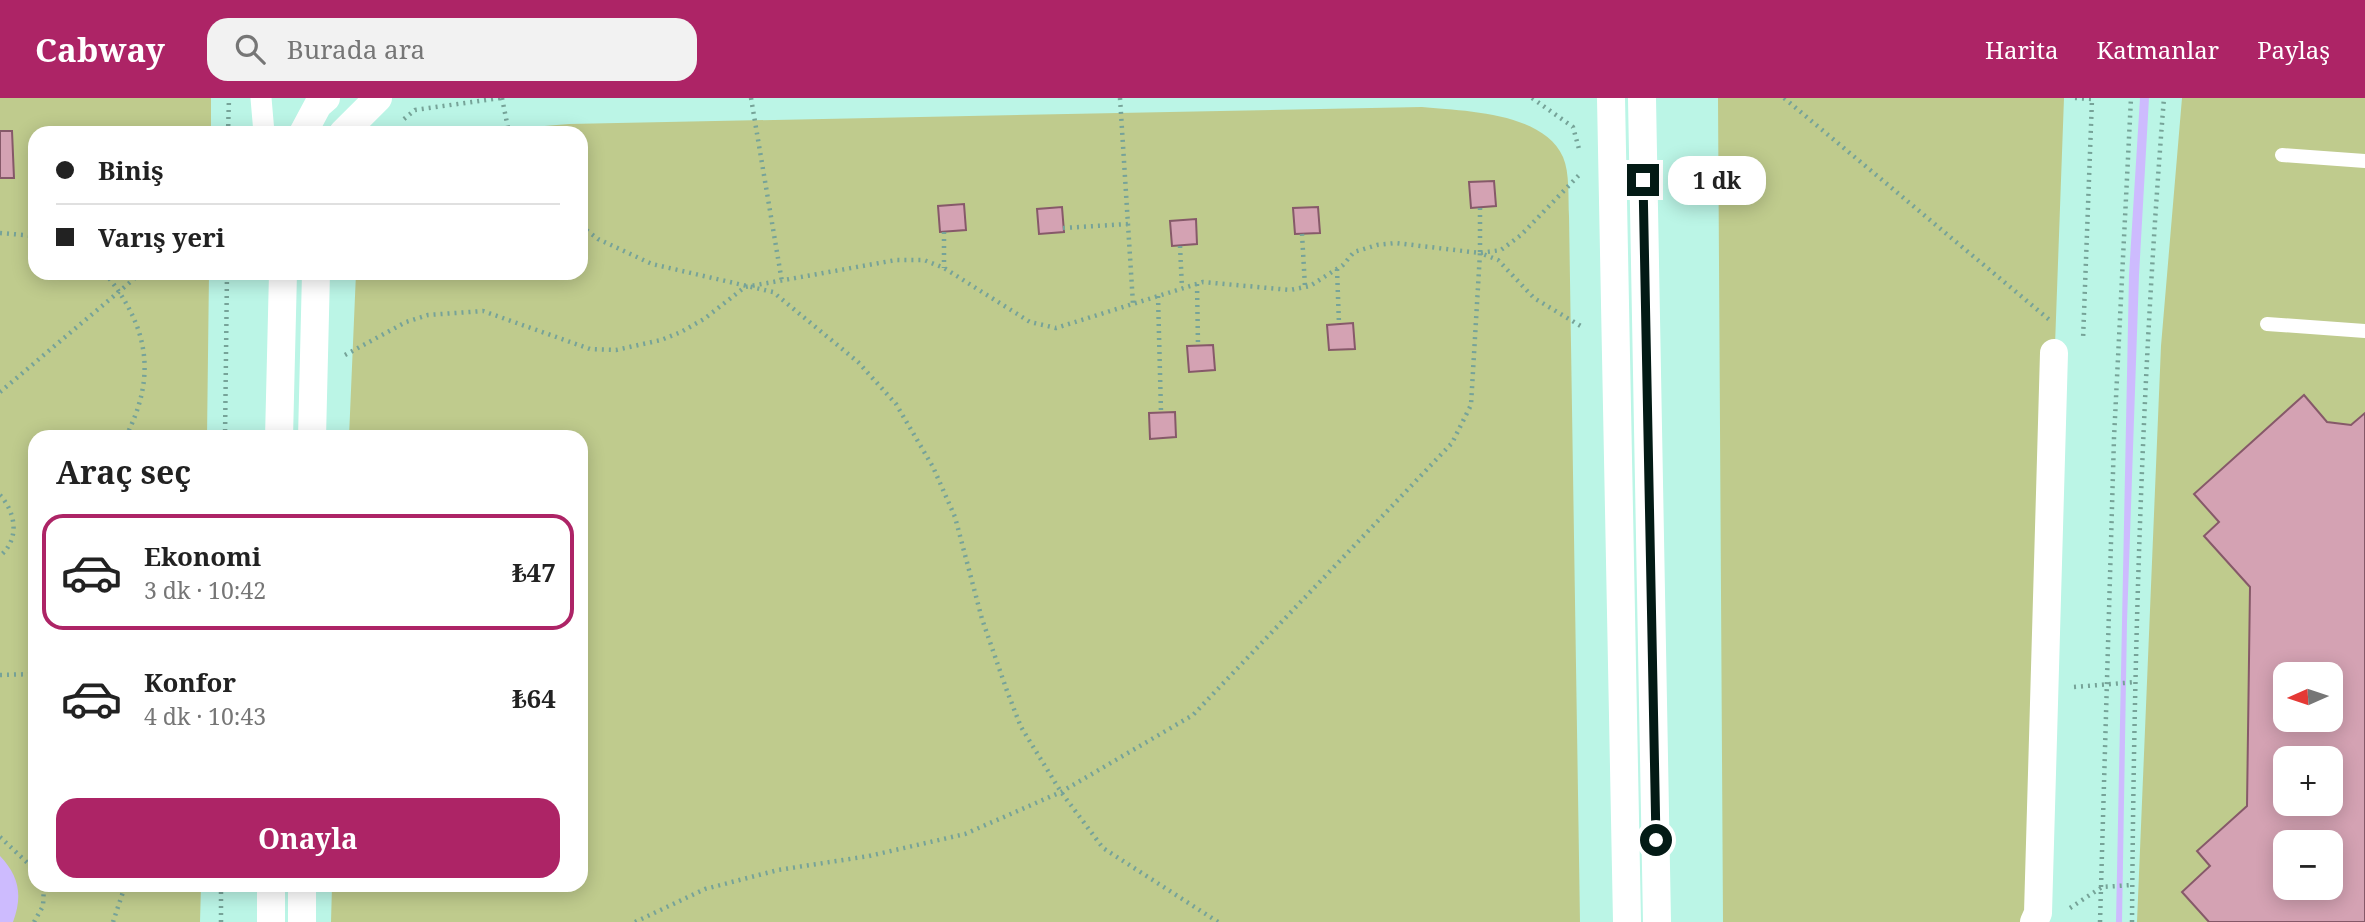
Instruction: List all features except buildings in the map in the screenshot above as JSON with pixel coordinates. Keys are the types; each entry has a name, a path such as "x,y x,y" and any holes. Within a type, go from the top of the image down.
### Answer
{"street":[{"path":"261,98 263,126"},
{"path":"307,126 318,105 326,98"},
{"path":"350,126 378,98"},
{"path":"1611,98 1627,922"},
{"path":"1642,98 1657,922"},
{"path":"279,430 283,280"},
{"path":"312,430 316,280"},
{"path":"2034,922 2038,913 2063,341"},
{"path":"271,892 271,922"},
{"path":"302,892 302,922"}],"lane":[{"path":"2282,155 2365,161"},
{"path":"2267,324 2365,331"}],"path":[{"path":"228,126 229,98"},
{"path":"396,125 415,110 501,98 507,126"},
{"path":"751,98 782,282"},
{"path":"1120,98 1133,304"},
{"path":"1784,98 2063,341 2083,348"},
{"path":"2074,98 2092,99"},
{"path":"2101,922 2115,438 2131,98"},
{"path":"2132,922 2136,682 2149,309 2164,98"},
{"path":"1480,253 1501,250 1521,235 1585,169"},
{"path":"635,922 705,889 778,870 869,856 965,834 1061,792 1193,715 1452,443 1471,405 1480,208"},
{"path":"1063,229 1128,224"},
{"path":"588,231 598,239 652,264 773,292 859,362 897,404 933,467 955,517 982,619 1021,727 1061,792 1103,848 1218,922"},
{"path":"944,232 944,268"},
{"path":"0,233 28,235"},
{"path":"1302,234 1305,287"},
{"path":"341,357 406,323 428,315 482,311 590,349 616,350 661,340 681,332 704,320 746,287 896,260 924,260 944,268 1030,322 1056,328 1197,284 1290,290 1305,287 1337,269 1354,252 1396,243 1480,253 1498,260 1534,298 1584,327"},
{"path":"1180,246 1182,288"},
{"path":"1337,269 1339,324"},
{"path":"111,280 134,315 143,342 146,366 135,419 129,430"},
{"path":"0,392 133,280"},
{"path":"225,430 227,280"},
{"path":"1197,284 1198,345"},
{"path":"1158,296 1161,412"},
{"path":"0,495 13,515 14,534 0,556"},
{"path":"0,675 28,674"},
{"path":"2070,687 2136,682"},
{"path":"0,837 28,863"},
{"path":"2065,911 2102,887 2132,885"},
{"path":"34,922 43,906 44,892"},
{"path":"113,922 123,892"},
{"path":"221,892 221,922"}],"green space":[{"path":"0,98 211,98 211,126 28,126 28,280 209,280 207,430 28,430 28,892 201,892 200,922 0,922"},
{"path":"1718,98 2064,98 2034,922 1723,922"},
{"path":"2182,98 2365,98 2365,922 2137,922 2161,346"},
{"path":"1422,107 1480,113 1521,122 1553,142 1563,157 1568,186 1580,922 331,922 332,892 588,892 588,430 349,430 356,280 588,280 588,126 545,126"}],"shaded area":[{"path":"2140,98 2149,98 2139,275 2127,622 2122,922 2116,922 2129,275"},
{"path":"0,856 11,871 17,886 18,903 13,922 0,922"}],"route":[{"path":"1643,180 1656,840"}]}
